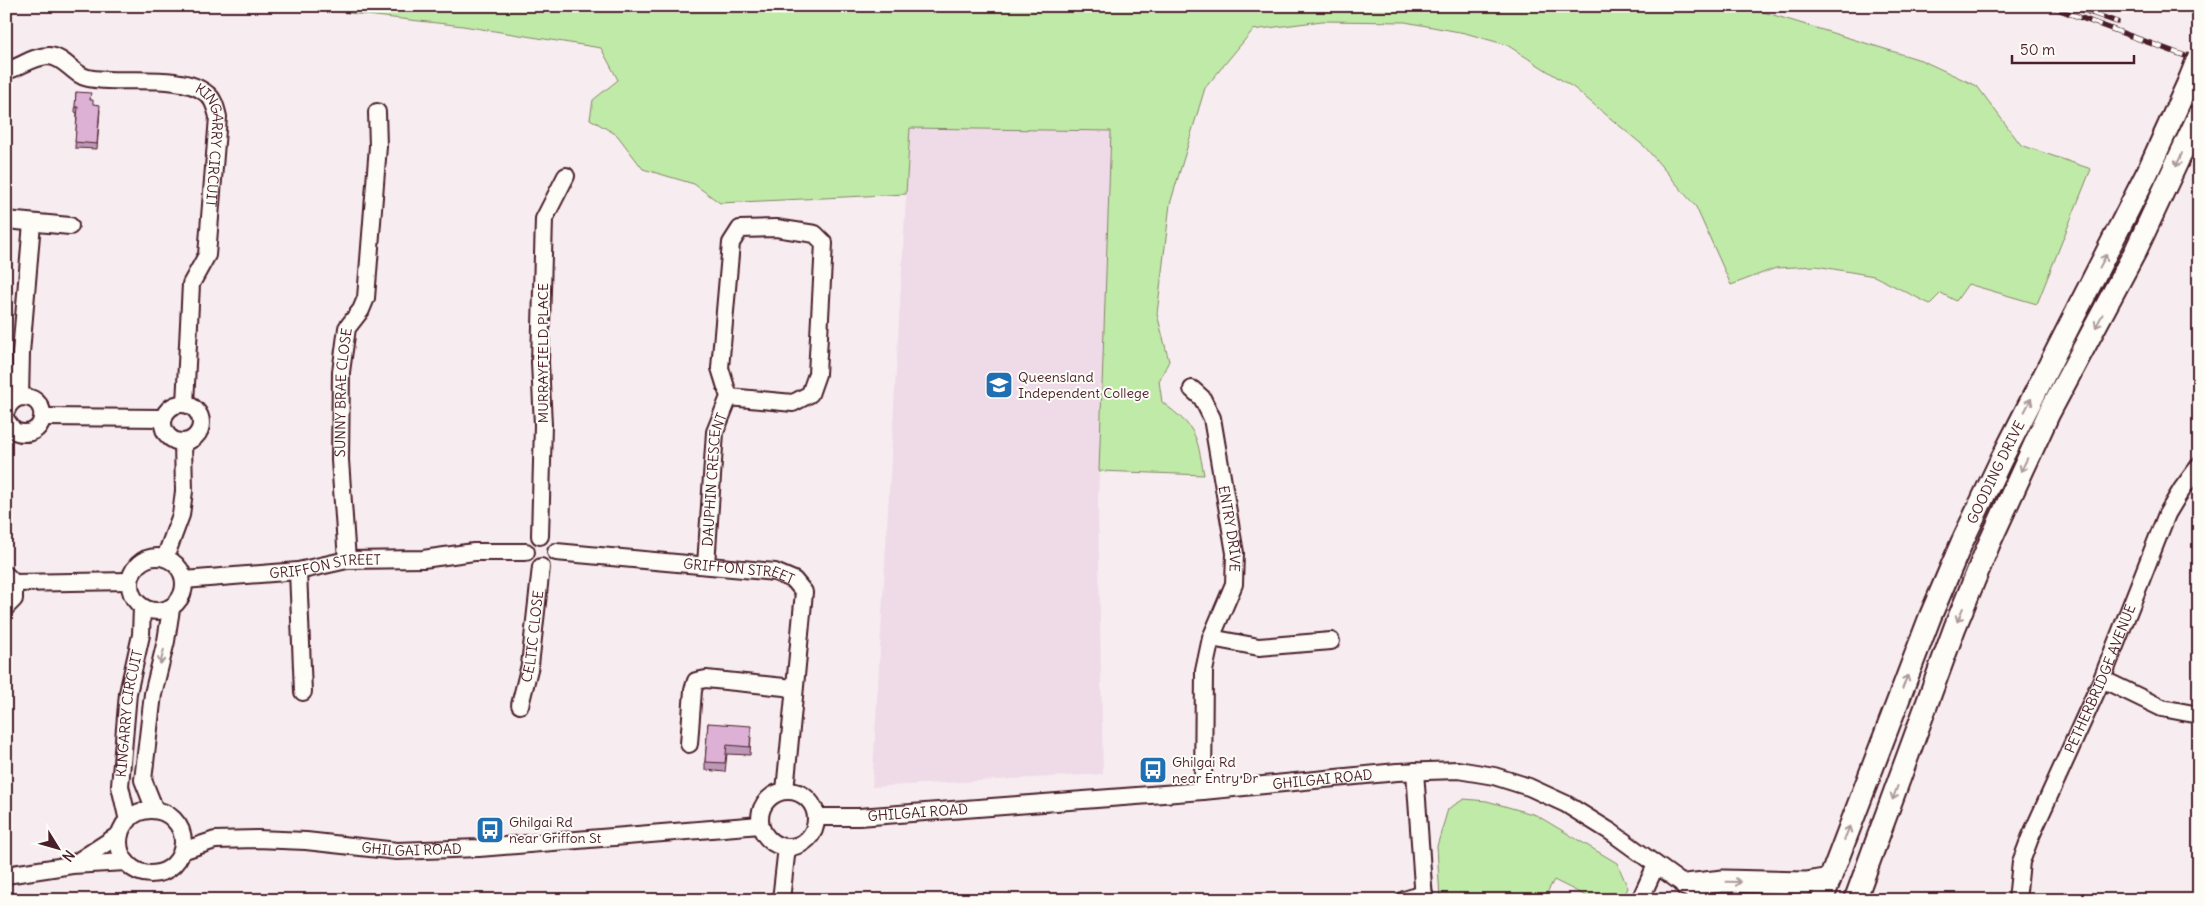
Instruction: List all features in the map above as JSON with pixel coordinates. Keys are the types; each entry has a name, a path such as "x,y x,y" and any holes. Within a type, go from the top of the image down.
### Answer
{"main road":[{"name":"GOODING DRIVE","path":"1822,900 1930,617 1962,542 2000,460 2148,171 2199,56"},
{"name":"GOODING DRIVE","path":"1855,900 1956,627 1989,544 2049,413 2136,250 2199,115"},
{"path":"1686,885 1723,882 1806,883 1830,879"}],"street":[{"name":"KINGARRY CIRCUIT","path":"6,71 39,56 52,56 61,60 86,78 190,84 208,94 215,106 218,117 207,256 192,284 185,404"},
{"name":"SUNNY BRAE CLOSE","path":"347,560 340,460 341,372 347,328 361,310 366,298 378,146 377,112"},
{"name":"MURRAYFIELD PLACE","path":"540,536 544,425 540,362 544,219 566,176"},
{"path":"6,220 70,226"},
{"path":"20,397 21,353 32,223"},
{"name":"DAUPHIN CRESCENT","path":"706,565 715,432 729,396 720,368 731,243 740,229 776,228 815,234 824,243 817,374 810,394 793,403 729,396"},
{"name":"ENTRY DRIVE","path":"1192,389 1202,398 1212,418 1235,553 1234,584 1211,638 1204,671 1203,791"},
{"path":"6,411 10,404 20,397 26,397 36,401 41,407 43,417 36,429 27,434 14,431 6,421"},
{"path":"185,404 196,411 201,421 197,434 190,440 183,442 173,440 168,436 164,427 164,418 173,406 185,404"},
{"path":"43,417 164,418"},
{"path":"165,558 180,515 184,491 183,442"},
{"name":"PETHERBRIDGE AVENUE","path":"2017,900 2021,862 2030,838 2102,679 2167,514 2199,466"},
{"path":"540,536 552,540 556,552 552,562 541,567 529,561 526,552 530,541 540,536"},
{"name":"GRIFFON STREET","path":"184,580 298,571 347,560 423,559 474,552 526,552"},
{"name":"GRIFFON STREET","path":"556,552 775,572 794,580 804,592 785,791"},
{"path":"6,607 14,599 10,579 130,581 133,572 140,563 149,558 165,558 175,563 181,570 184,580"},
{"name":"CELTIC CLOSE","path":"520,705 530,665 541,567"},
{"path":"298,571 303,692"},
{"name":"KINGARRY CIRCUIT","path":"155,810 143,780 153,694 166,641 171,609 180,599 184,590 184,580"},
{"name":"KINGARRY CIRCUIT","path":"124,827 120,786 128,693 141,635 142,607 134,598 130,581"},
{"path":"142,607 160,611 171,609"},
{"path":"1211,638 1259,647 1331,641"},
{"path":"688,744 693,690 696,681 706,679 794,688"},
{"path":"2102,679 2162,708 2199,715"},
{"path":"1404,900 1424,897 1415,771"},
{"name":"GHILGAI ROAD","path":"816,817 859,818 1203,791 1415,771 1472,772 1494,776 1547,794 1586,816 1707,899"},
{"path":"785,791 794,791 808,798 816,817 814,827 806,840 797,845 787,847 772,842 765,835 760,825 761,810 766,802 777,793 785,791"},
{"path":"72,866 124,827 136,814 145,811 155,810 172,817 182,832 182,851 171,868 152,874 142,873 133,869 121,854 124,827"},
{"name":"GHILGAI ROAD","path":"215,840 257,838 306,841 398,851 479,848 760,825"},
{"path":"182,832 215,840"},
{"path":"182,851 215,840"},
{"path":"781,900 787,847"},
{"path":"6,874 126,862"},
{"path":"1640,900 1656,865"}],"shaded area":[{"name":"Queensland Independent College","path":"910,128 1111,131 1098,505 1103,774 872,787"}],"green space":[{"path":"288,6 1744,6 1921,60 1977,86 2021,145 2091,169 2037,304 1968,284 1956,301 1941,293 1930,304 1874,276 1816,266 1776,268 1731,285 1696,207 1645,147 1574,88 1507,45 1465,33 1405,22 1322,21 1253,30 1205,88 1170,204 1157,314 1169,361 1159,381 1162,402 1182,419 1193,432 1199,449 1204,475 1099,471 1111,131 910,128 906,194 720,203 694,184 643,169 617,135 590,119 593,100 618,80 601,48 463,26"},
{"path":"1464,799 1487,801 1536,815 1617,863 1628,888 1622,900 1594,900 1554,880 1543,900 1440,900 1437,846 1448,809"}],"building":[{"path":"76,92 91,93 90,100 93,100 93,104 100,105 97,144 75,142 78,107 75,107"},
{"path":"708,723 751,726 750,747 727,745 725,763 705,762"}],"railway":[{"path":"2049,6 2199,61"},
{"path":"2072,6 2117,22"}],"place":[{"name":"Queensland Independent College","path":"999,385"},
{"name":"Ghilgai Rd near Entry Dr","path":"1153,770"},
{"name":"Ghilgai Rd near Griffon St","path":"490,830"}]}
